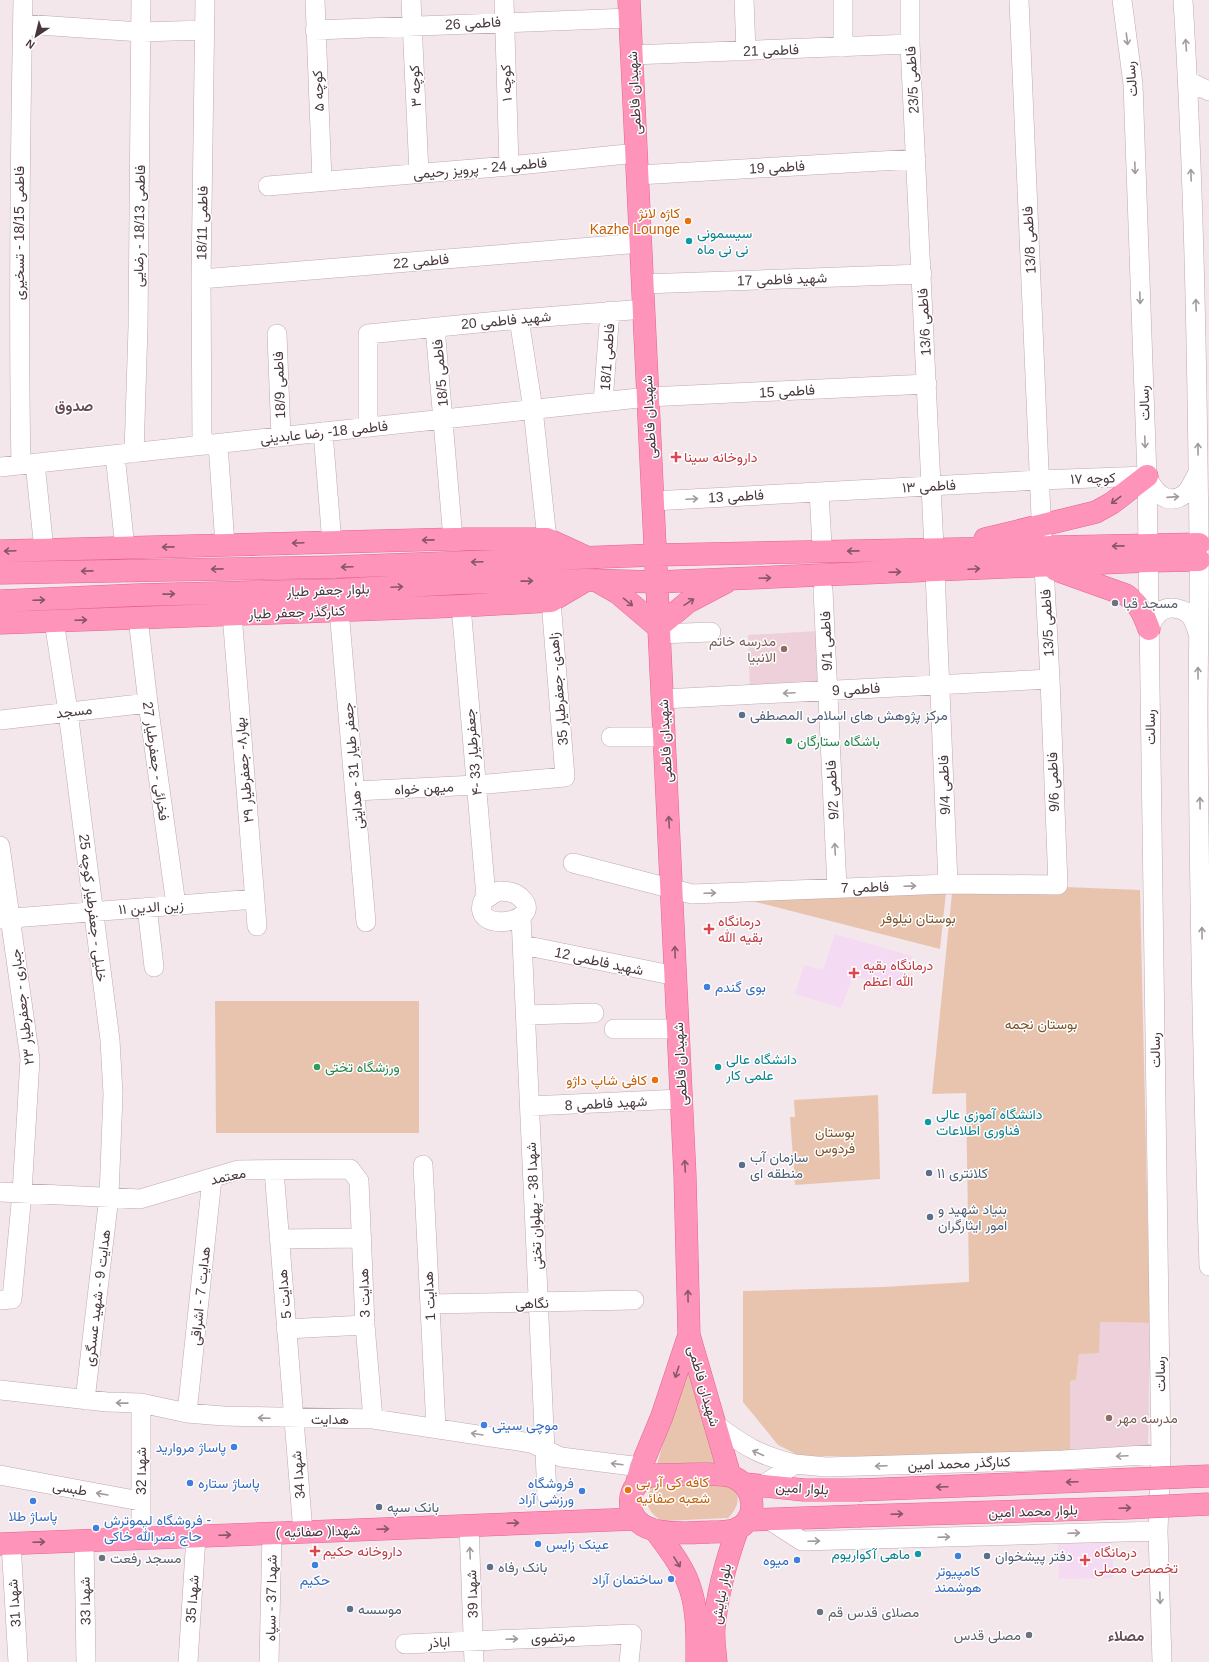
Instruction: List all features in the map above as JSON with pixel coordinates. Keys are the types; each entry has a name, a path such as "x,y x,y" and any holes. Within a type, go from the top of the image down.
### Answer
{"main road":[{"name":"شهیدان فاطمی","path":"630,9 686,1196 689,1335 716,1425 746,1482 751,1496 753,1506 751,1523"},
{"path":"939,549 1096,512 1112,503 1147,476"},
{"path":"619,557 638,546 655,533 671,543 707,554"},
{"path":"0,551 453,539 547,539 589,558"},
{"path":"939,549 1043,557 1199,552"},
{"name":"بلوار جعفر طیار","path":"0,573 333,567 656,555 939,549"},
{"path":"1043,557 1126,595 1135,601 1140,607 1149,629"},
{"name":"بلوار جعفر طیار","path":"0,601 136,595 330,590 459,583 592,580 656,582 935,571 1043,557"},
{"path":"592,580 618,593 659,630 688,602 732,579"},
{"name":"کنارگذر جعفر طیار","path":"0,623 461,606 550,601 592,580"},
{"path":"655,1530 642,1526 635,1519 631,1503 632,1496 643,1476 689,1335"},
{"name":"بلوار امین","path":"643,1476 746,1482 804,1490 859,1490"},
{"name":"بلوار محمد امین","path":"859,1490 1209,1476"},
{"name":"بلوار محمد امین","path":"858,1516 1209,1504"},
{"name":"بلوار امین","path":"655,1530 668,1533 727,1531 751,1523 858,1516"},
{"name":"شهدا( صفائیه )","path":"5,1544 635,1519"},
{"name":"بلوار نیایش","path":"716,1662 714,1630 718,1595 725,1565 751,1523"},
{"name":"بلوار نیایش","path":"655,1530 681,1569 691,1590 695,1606 697,1662"}],"street":[{"name":"فاطمی 18/15 - تسخیری","path":"23,0 19,166 18,325 28,464 44,550"},
{"name":"فاطمی 18/13 - رضایی","path":"134,453 138,326 141,0"},
{"name":"فاطمی 18/11","path":"205,0 201,279 210,445 225,546"},
{"name":"کوچه ۵","path":"315,0 322,181"},
{"name":"کوچه ۳","path":"411,0 419,173"},
{"name":"کوچه ۱","path":"504,0 509,166"},
{"path":"744,0 746,51"},
{"path":"843,0 843,47"},
{"name":"فاطمی 23/5","path":"910,0 910,44 916,159"},
{"name":"فاطمی 13/8","path":"1019,0 1039,480"},
{"name":"رسالت","path":"1122,0 1132,84 1149,553 1161,1454 1158,1531"},
{"path":"1183,0 1188,80 1201,229 1203,335 1198,473 1198,633 1204,715 1209,1266"},
{"name":"فاطمی 26","path":"315,30 504,22 630,9"},
{"path":"22,24 141,32 205,30"},
{"name":"فاطمی 21","path":"632,55 910,44"},
{"path":"1188,80 1209,91"},
{"name":"فاطمی 24 - پرویز رحیمی","path":"268,186 509,166 637,153"},
{"name":"فاطمی 19","path":"638,175 916,159"},
{"name":"فاطمی 13/6","path":"916,159 931,486 939,549"},
{"name":"فاطمی 22","path":"201,279 641,243"},
{"name":"شهید فاطمی 17","path":"643,284 922,274"},
{"name":"شهید فاطمی 20","path":"368,427 368,334 519,319 644,309"},
{"name":"فاطمی 18/1","path":"604,402 610,311"},
{"path":"519,319 533,410 547,539"},
{"name":"فاطمی 18/5","path":"435,327 453,539"},
{"name":"فاطمی 18/9","path":"277,334 281,437"},
{"name":"فاطمی 15","path":"648,397 927,384"},
{"name":"فاطمی 18- رضا عابدینی","path":"0,467 648,397"},
{"path":"323,432 332,543"},
{"path":"115,455 125,548"},
{"path":"1147,476 1153,489 1160,495 1169,499 1178,497 1187,492 1198,473"},
{"name":"کوچه ۱۷","path":"1039,480 1147,476"},
{"name":"فاطمی ۱۳","path":"820,492 1039,480"},
{"name":"فاطمی 13/5","path":"1039,480 1050,680"},
{"path":"820,492 822,546"},
{"name":"فاطمی 13","path":"653,501 820,492"},
{"name":"فاطمی 9/4","path":"935,571 948,884"},
{"name":"فاطمی 9/1","path":"823,590 828,691"},
{"name":"زاهدی- جعفرطیار 35","path":"550,601 565,777"},
{"name":"۴- جعفرطیار 33","path":"461,606 486,897"},
{"path":"1149,629 1154,618 1160,611 1168,608 1184,611 1192,618 1198,633"},
{"name":"جعفر طیار 31 - هدایتی","path":"338,610 366,922"},
{"name":"بهار۸- جعفرطیار ۲۹","path":"232,614 256,926"},
{"name":"فخرائی - جعفرطیار 27","path":"138,618 148,703 176,905"},
{"name":"خلیلی - جعفرطیار کوچه 25","path":"54,621 68,712 110,1040 113,1086 109,1196"},
{"path":"659,630 711,632"},
{"name":"فاطمی 9","path":"663,699 1050,680"},
{"name":"فاطمی 9/6","path":"1050,680 1058,885"},
{"name":"فاطمی 9/2","path":"828,691 837,888"},
{"name":"مسجد","path":"0,720 148,703"},
{"path":"611,737 665,737"},
{"name":"میهن خواه","path":"355,791 476,785 565,777"},
{"name":"جباری - جعفرطیار ۲۳","path":"0,846 5,918 30,1059 22,1193 6,1300"},
{"name":"فاطمی 7","path":"573,863 692,894 948,884 1058,885"},
{"path":"499,891 506,891 520,896 524,900 526,906 525,912 522,917 508,922 488,918 482,910 481,905 486,897 499,891"},
{"name":"زین الدین ۱۱","path":"5,918 255,899"},
{"path":"147,907 154,966"},
{"name":"شهدا 38 - پهلوان تختی","path":"522,917 547,1496"},
{"name":"شهید فاطمی 12","path":"523,945 676,976"},
{"path":"526,1016 594,1013"},
{"path":"614,1029 678,1029"},
{"name":"شهید فاطمی 8","path":"530,1106 681,1099"},
{"name":"هدایت 1","path":"423,1165 436,1428"},
{"name":"معتمد","path":"0,1192 109,1196 140,1199 212,1179 238,1170 350,1170"},
{"name":"هدایت 5","path":"274,1170 294,1419"},
{"name":"هدایت 3","path":"350,1170 360,1181 365,1326 373,1419"},
{"name":"هدایت 7 - اشراقی","path":"187,1413 212,1179"},
{"name":"هدایت 9 - شهید عسگری","path":"85,1400 109,1196"},
{"path":"279,1239 362,1238"},
{"name":"نگاهی","path":"430,1304 634,1300"},
{"path":"286,1329 365,1326"},
{"name":"هدایت","path":"0,1390 85,1400 141,1403 187,1413 223,1416 294,1419 373,1419 531,1443 561,1457 643,1476"},
{"name":"شهدا 32","path":"141,1403 140,1501 142,1538"},
{"name":"شهدا 34","path":"294,1419 303,1532"},
{"name":"کنارگذر محمد امین","path":"716,1425 754,1451 774,1460 826,1467 1063,1460 1161,1454"},
{"path":"746,1482 795,1464"},
{"name":"طبسی","path":"0,1475 140,1501"},
{"path":"751,1523 802,1541 1158,1531 1162,1662"},
{"name":"شهدا 39","path":"469,1525 474,1662"},
{"name":"شهدا 37 - سپاه","path":"269,1662 272,1533"},
{"name":"شهدا 35","path":"188,1662 196,1536"},
{"name":"شهدا 33","path":"84,1540 86,1662"},
{"name":"شهدا 31","path":"5,1544 18,1662"},
{"name":"مرتضوی","path":"473,1640 632,1634 629,1662"},
{"name":"اباذر","path":"405,1644 473,1640"}],"shaded area":[{"name":"مدرسه خاتم الانبیا","path":"818,631 818,683 750,688 748,635"},
{"name":"درمانگاه بقیه الله اعظم","path":"835,934 912,956 901,991 853,976 841,1008 795,994 804,965 823,970"},
{"name":"مدرسه مهر","path":"1100,1322 1150,1323 1148,1454 1070,1457 1070,1381 1076,1380 1079,1354"},
{"name":"درمانگاه تخصصی مصلی","path":"1112,1541 1113,1578 1059,1579 1058,1543"}],"green space":[{"name":"بوستان نجمه","path":"1065,887 1140,890 1150,1323 1100,1322 1099,1353 1079,1354 1076,1380 1070,1381 1070,1457 798,1455 778,1445 743,1402 743,1291 883,1287 969,1282 966,1093 932,1094 952,893"},
{"name":"بوستان نیلوفر","path":"946,892 940,949 756,902 757,897"},
{"name":"ورزشگاه تختی","path":"215,1001 419,1001 419,1133 216,1133"},
{"name":"بوستان فردوس","path":"878,1095 880,1179 795,1185 790,1117 795,1117 794,1100"},
{"path":"687,1356 726,1466 657,1465"},
{"path":"657,1483 725,1483 735,1490 738,1499 737,1504 732,1514 728,1518 663,1521 652,1513 647,1504 649,1493"}],"place":[{"name":"کاژه لانژ Kazhe Lounge","path":"688,221"},
{"name":"سیسمونی نی نی ماه","path":"689,241"},
{"name":"داروخانه سینا","path":"676,457"},
{"name":"مسجد قبا","path":"1115,603"},
{"name":"مدرسه خاتم الانبیا","path":"784,649"},
{"name":"مرکز پژوهش های اسلامی المصطفی","path":"742,715"},
{"name":"باشگاه ستارگان","path":"789,741"},
{"name":"درمانگاه بقیه الله","path":"709,929"},
{"name":"درمانگاه بقیه الله اعظم","path":"854,973"},
{"name":"بوی گندم","path":"707,987"},
{"name":"ورزشگاه تختی","path":"317,1067"},
{"name":"دانشگاه عالی علمی کار","path":"718,1067"},
{"name":"کافی شاپ داژو","path":"655,1080"},
{"name":"دانشگاه آموزی عالی فناوری اطلاعات","path":"928,1122"},
{"name":"سازمان آب منطقه ای","path":"742,1165"},
{"name":"کلانتری ۱۱","path":"929,1173"},
{"name":"بنیاد شهید و امور ایثارگران","path":"930,1217"},
{"name":"مدرسه مهر","path":"1109,1418"},
{"name":"موچی سیتی","path":"484,1425"},
{"name":"پاساژ مروارید","path":"234,1447"},
{"name":"پاساژ ستاره","path":"190,1483"},
{"name":"کافه کی آر بی شعبه صفائیه","path":"628,1490"},
{"name":"فروشگاه ورزشی آراد","path":"582,1491"},
{"name":"پاساژ طلا","path":"33,1501"},
{"name":"بانک سپه","path":"379,1507"},
{"name":"فروشگاه لیموترش - حاج نصرالله خاکی","path":"96,1528"},
{"name":"عینک زایس","path":"538,1544"},
{"name":"داروخانه حکیم","path":"315,1551"},
{"name":"ماهی آکواریوم","path":"918,1554"},
{"name":"کامپیوتر هوشمند","path":"958,1556"},
{"name":"دفتر پیشخوان","path":"987,1556"},
{"name":"مسجد رفعت","path":"102,1558"},
{"name":"میوه","path":"797,1560"},
{"name":"درمانگاه تخصصی مصلی","path":"1085,1560"},
{"name":"حکیم","path":"315,1565"},
{"name":"بانک رفاه","path":"490,1567"},
{"name":"ساختمان آراد","path":"671,1579"},
{"name":"موسسه","path":"350,1609"},
{"name":"مصلای قدس قم","path":"820,1612"},
{"name":"مصلی قدس","path":"1029,1635"}],"district":[{"name":"صدوق","path":"74,405"},
{"name":"مصلاء","path":"1126,1635"}]}
